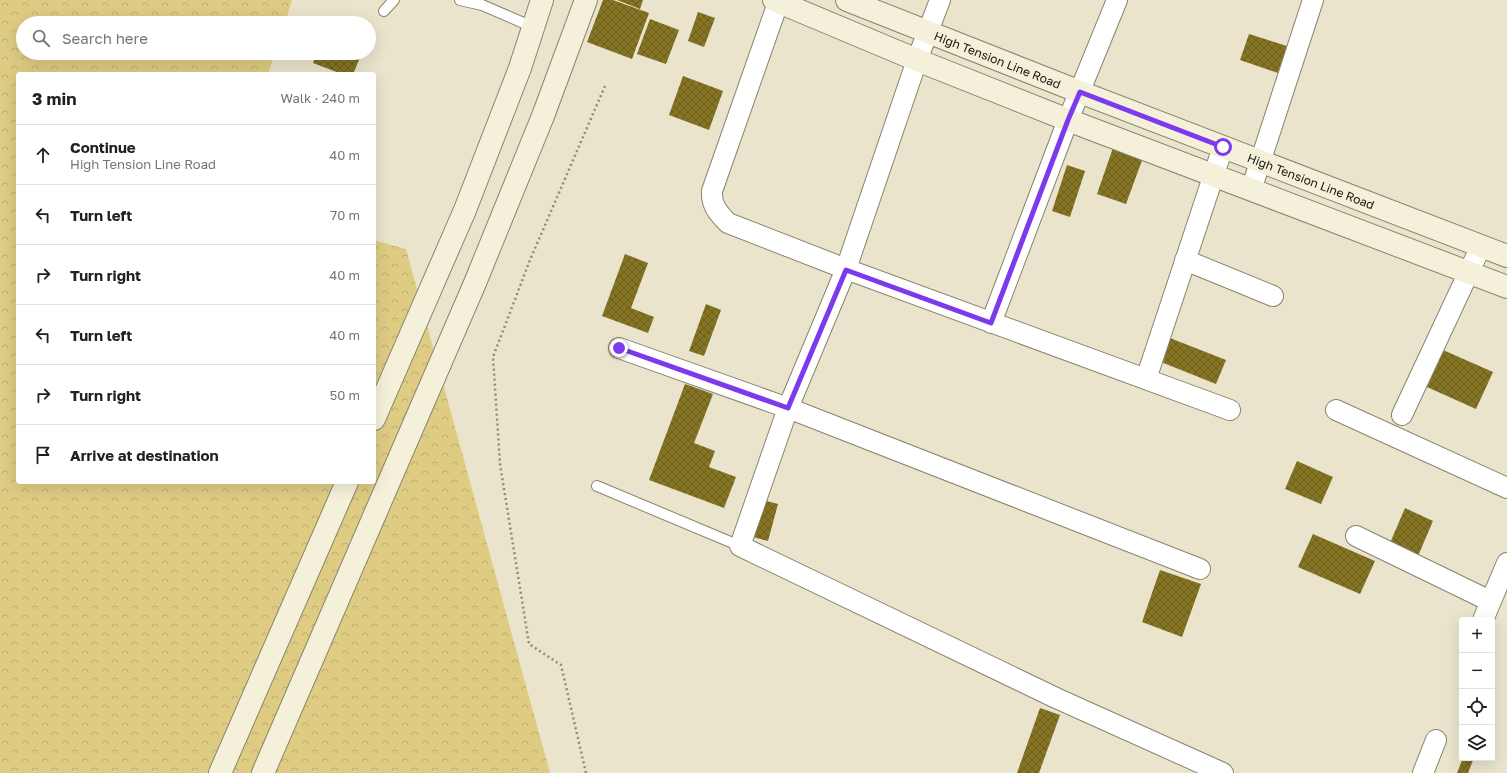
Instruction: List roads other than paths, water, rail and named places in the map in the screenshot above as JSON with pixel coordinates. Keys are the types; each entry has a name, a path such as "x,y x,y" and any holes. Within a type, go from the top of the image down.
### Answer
{"main road":[{"path":"376,414 465,210 520,68 542,0"},
{"path":"263,773 475,283 543,116 586,0"},
{"name":"High Tension Line Road","path":"847,0 1260,162 1507,256"},
{"path":"777,1 917,60 1068,120 1507,287"},
{"path":"220,773 346,484"}],"street":[{"path":"940,0 917,60 846,270 788,408 740,546 1056,698 1222,773"},
{"path":"991,323 1068,120 1117,0"},
{"path":"1251,190 1313,0"},
{"path":"777,1 712,191 713,205 720,216 728,223 846,270 1230,410"},
{"path":"1146,379 1223,147"},
{"path":"1402,415 1481,246"},
{"path":"1185,260 1273,296"},
{"path":"619,348 788,408 1200,569"},
{"path":"1336,410 1507,488"},
{"path":"1356,536 1490,601"},
{"path":"1484,617 1507,563"},
{"path":"1423,773 1436,740"}],"lane":[{"path":"384,11 394,0"},
{"path":"460,0 482,5 533,27"},
{"path":"598,486 710,532 740,546"}]}
